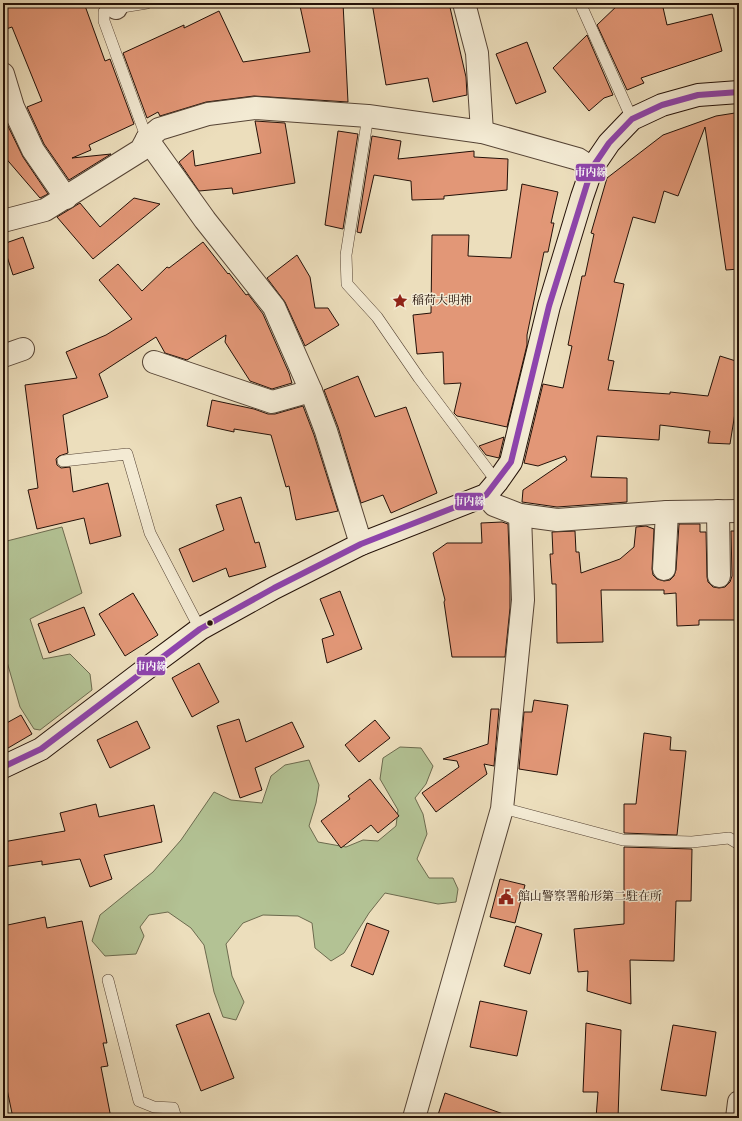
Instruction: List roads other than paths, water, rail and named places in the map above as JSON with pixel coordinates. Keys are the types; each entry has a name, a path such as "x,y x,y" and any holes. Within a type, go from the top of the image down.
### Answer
{"street":[{"path":"464,3 476,53 482,132"},
{"path":"3,74 8,108 33,150 66,198"},
{"path":"3,767 41,750 200,629 274,588 361,544 491,489 511,462 549,306 592,168 609,143 632,119 662,106 698,95 739,92"},
{"path":"3,221 45,210 66,198 141,150 147,139 159,129 208,114 256,108 368,116 482,132 578,159 592,168"},
{"path":"147,139 205,220 274,307 311,391 326,431 361,544"},
{"path":"3,356 23,349"},
{"path":"154,362 272,402 311,391"},
{"path":"491,489 494,505 520,515 557,520 667,512 729,511 719,576"},
{"path":"664,569 667,512"},
{"path":"414,1118 502,809 523,600 520,515"},
{"path":"737,1118 739,1102"}],"lane":[{"path":"147,3 115,6 104,12 104,21 147,139"},
{"path":"580,3 632,119"},
{"path":"368,116 346,255 347,284 377,317 419,378 491,489"},
{"path":"63,461 127,454 150,533 200,629"},
{"path":"502,809 514,810 623,840 692,842 729,838 739,844"},
{"path":"108,980 138,1101 154,1107 173,1108 176,1118"}],"place":[{"name":"稲荷大明神","path":"400,301"},
{"name":"館山警察署船形第二駐在所","path":"506,897"}]}
